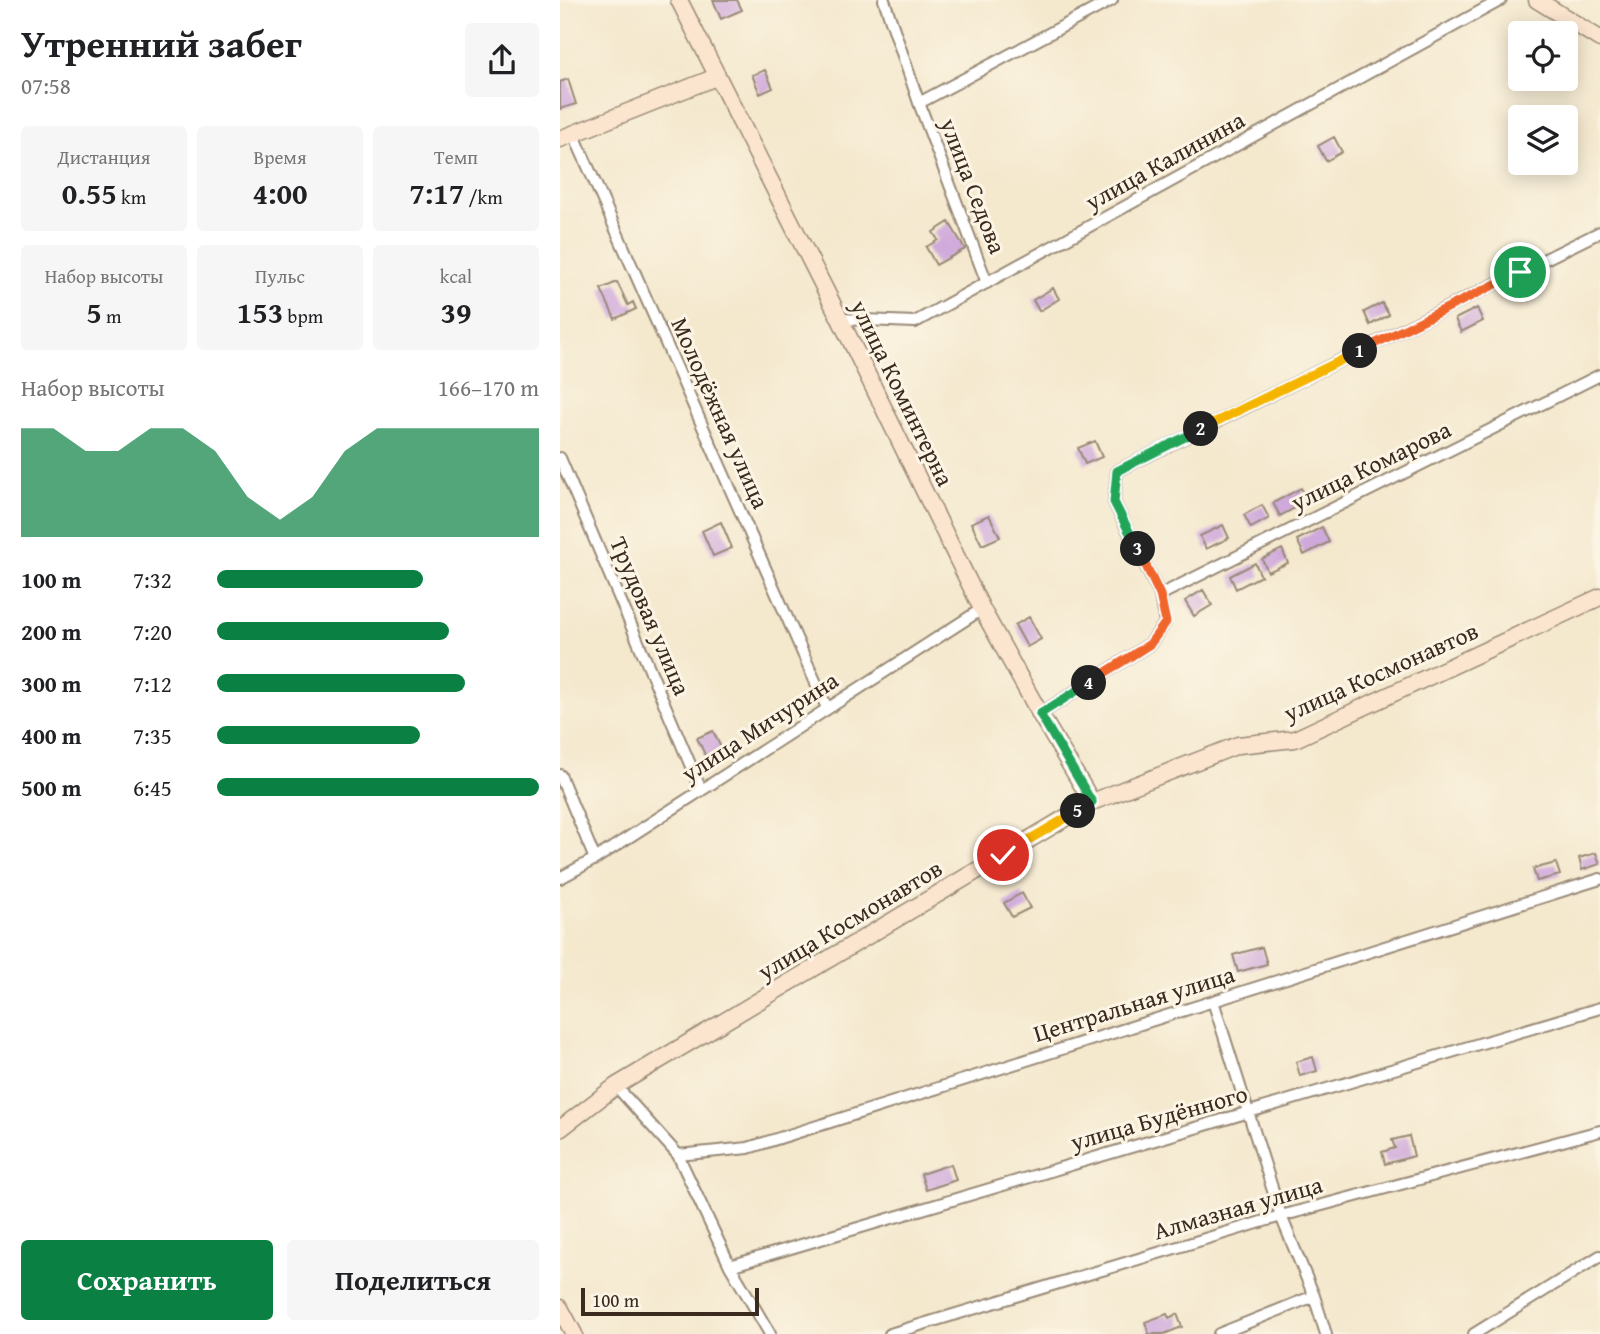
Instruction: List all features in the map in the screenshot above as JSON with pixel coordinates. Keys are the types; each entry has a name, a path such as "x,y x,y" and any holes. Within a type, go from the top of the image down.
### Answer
{"street":[{"name":"улица Коминтерна","path":"679,0 982,609 1092,802"},
{"name":"улица Седова","path":"884,0 919,103 987,284"},
{"name":"улица Седова","path":"919,103 1112,0"},
{"name":"улица Калинина","path":"840,319 915,322 1501,0"},
{"path":"1537,0 1600,39"},
{"path":"567,137 716,77"},
{"name":"Молодёжная улица","path":"567,137 827,708"},
{"path":"1040,714 1150,644 1166,622 1160,595 1114,502 1117,471 1600,232"},
{"name":"улица Комарова","path":"1160,595 1600,376"},
{"name":"Трудовая улица","path":"560,458 701,790"},
{"name":"улица Космонавтов","path":"560,1129 616,1086 1092,802 1238,745 1296,739 1600,597"},
{"name":"улица Мичурина","path":"560,878 595,859 982,609"},
{"path":"560,775 595,859"},
{"name":"Центральная улица","path":"678,1156 748,1148 1600,879"},
{"path":"1213,1001 1247,1114 1326,1334"},
{"name":"улица Будённого","path":"730,1266 1600,1009"},
{"path":"616,1086 678,1156 730,1266 770,1334"},
{"name":"Алмазная улица","path":"890,1334 1282,1216 1600,1131"},
{"path":"1474,1334 1600,1256"},
{"path":"1219,1334 1314,1296"},
{"path":"560,1308 574,1334"}],"building":[{"path":"713,0 737,0 742,10 721,19"},
{"path":"765,70 773,88 760,94 752,75"},
{"path":"568,79 576,104 560,109 560,82"},
{"path":"1334,137 1342,152 1326,161 1318,146"},
{"path":"949,222 965,249 936,265 926,247 938,240 933,232"},
{"path":"617,282 628,305 633,302 636,309 615,319 601,289"},
{"path":"1053,288 1059,299 1039,311 1033,300"},
{"path":"1382,303 1389,315 1370,325 1364,312"},
{"path":"1477,308 1483,321 1461,332 1455,319"},
{"path":"1095,441 1102,457 1085,464 1078,448"},
{"path":"1301,488 1308,501 1280,516 1273,503"},
{"path":"1262,505 1269,518 1251,528 1244,515"},
{"path":"989,515 1000,537 982,545 971,523"},
{"path":"721,522 732,548 713,556 702,531"},
{"path":"1223,525 1229,538 1206,549 1200,536"},
{"path":"1322,527 1329,542 1304,555 1297,540"},
{"path":"1282,549 1288,563 1268,572 1262,559"},
{"path":"1255,563 1261,576 1236,589 1230,576"},
{"path":"1203,590 1212,605 1194,616 1185,601"},
{"path":"1029,617 1041,639 1027,647 1015,625"},
{"path":"713,731 725,756 709,763 697,738"},
{"path":"1596,853 1600,864 1582,870 1579,858"},
{"path":"1556,863 1560,875 1537,881 1533,869"},
{"path":"1022,893 1030,908 1012,917 1004,903"},
{"path":"1262,947 1267,964 1238,972 1233,955"},
{"path":"1313,1057 1317,1071 1300,1076 1296,1062"},
{"path":"1409,1136 1414,1156 1385,1164 1382,1152 1395,1148 1392,1140"},
{"path":"951,1164 956,1180 926,1190 921,1174"},
{"path":"1167,1314 1169,1318 1177,1314 1182,1327 1164,1334 1149,1334 1145,1322"}],"route":[{"path":"1003,855 1092,802 1040,714 1150,644 1166,622 1160,595 1151,573 1114,502 1117,471 1520,272"}]}
